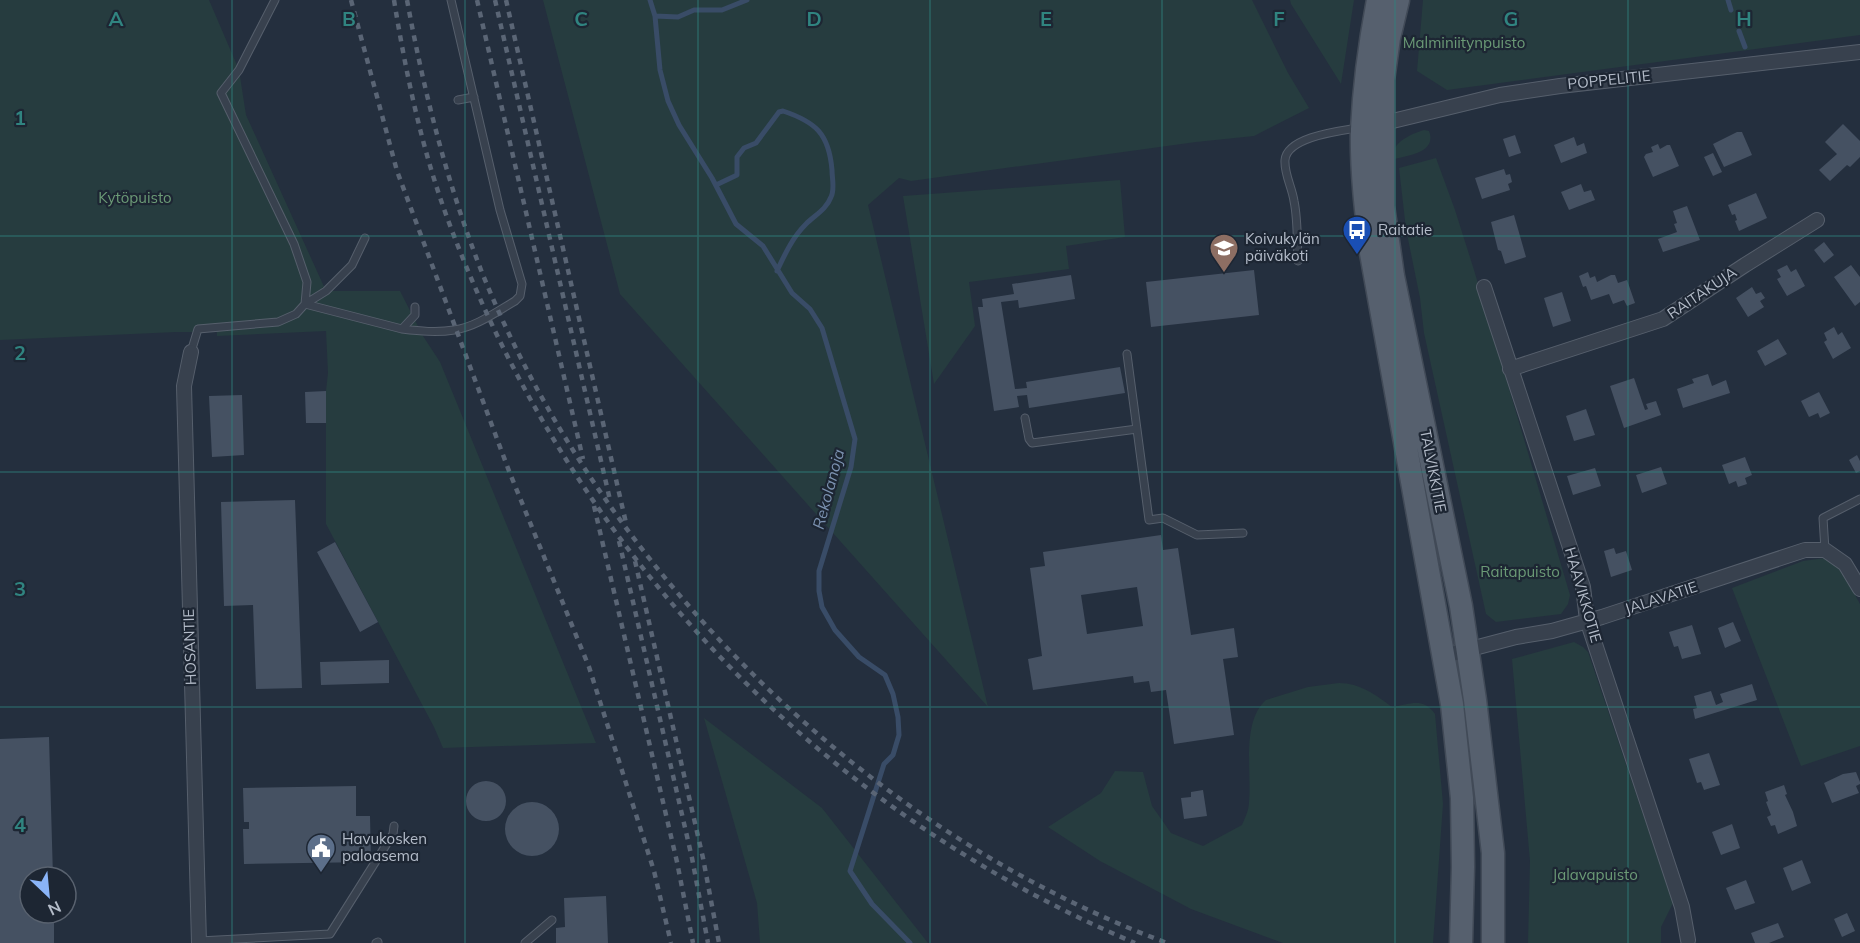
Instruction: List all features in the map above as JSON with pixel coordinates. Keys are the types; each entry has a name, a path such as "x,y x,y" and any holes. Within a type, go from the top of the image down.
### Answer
{"main road":[{"name":"TALVIKKITIE","path":"1378,0 1370,42 1372,126 1389,256 1461,606 1468,651 1493,853 1493,943"},
{"name":"TALVIKKITIE","path":"1398,0 1364,175 1371,253 1452,704 1462,798 1461,943"}],"street":[{"name":"POPPELITIE","path":"1372,126 1500,94 1860,52"},
{"name":"RAITAKUJA","path":"1510,369 1663,319 1817,220"},
{"name":"HAAVIKKOTIE","path":"1484,287 1583,587 1587,620 1682,907 1688,939"},
{"name":"HOSANTIE","path":"191,352 184,386 199,942"},
{"name":"JALAVATIE","path":"1444,656 1602,617 1805,550 1825,550"},
{"path":"1825,550 1845,564 1860,589"}],"lane":[{"path":"275,0 239,70 221,93 294,244 307,282 305,304"},
{"path":"305,304 402,329 432,332 456,330 473,324 520,296 522,284 501,210 451,0"},
{"path":"458,100 474,96"},
{"path":"1298,261 1294,201 1287,178 1285,158 1290,148 1304,140 1341,130 1372,126"},
{"path":"191,352 198,329 278,322 296,315 305,304 326,291 352,265 365,238"},
{"path":"402,329 415,315 415,307"},
{"path":"1127,354 1149,520 1163,518 1197,535 1243,533"},
{"path":"1026,418 1029,439 1032,442 1137,429"},
{"path":"1825,550 1823,518 1860,499"},
{"path":"199,942 330,934 393,834 394,826"},
{"path":"525,943 552,920"}],"green space":[{"name":"Kytöpuisto","path":"0,0 209,0 239,70 246,115 326,291 400,291 423,336 440,362 596,743 443,748 326,524 328,373 326,331 217,336 217,332 176,332 0,340"},
{"path":"543,0 1252,0 1288,73 1309,108 1254,136 911,181 899,178 868,205 988,707 620,294"},
{"path":"1290,0 1354,0 1341,84 1291,4"},
{"name":"Malminiitynpuisto","path":"1423,0 1860,0 1860,35 1447,90 1417,71"},
{"path":"1424,130 1429,131 1430,138 1426,148 1414,154 1392,158 1395,147 1399,143 1408,136"},
{"name":"Raitapuisto","path":"1436,158 1474,270 1570,595 1568,604 1561,614 1496,622 1486,614 1424,333 1420,298 1406,229 1399,168"},
{"path":"1120,180 1125,237 1066,246 1069,269 969,282 975,326 934,384 903,196"},
{"path":"1825,558 1842,571 1860,604 1860,746 1801,766 1732,588 1803,561"},
{"name":"Jalavapuisto","path":"1574,642 1588,652 1673,903 1661,927 1661,943 1528,943 1530,861 1512,659"},
{"path":"1339,683 1361,687 1392,707 1416,703 1426,705 1435,714 1443,804 1433,943 1283,943 1191,909 1100,861 1048,827 1101,793 1115,771 1143,772 1152,806 1171,833 1203,846 1242,825 1249,805 1250,734 1258,710 1266,700 1308,687"},
{"path":"704,718 822,808 928,943 760,943 757,903"}],"building":[{"path":"1843,124 1860,141 1860,157 1850,167 1847,165 1830,181 1819,170 1837,154 1825,142"},
{"path":"1737,132 1742,132 1752,155 1724,167 1713,144"},
{"path":"1515,135 1521,153 1509,157 1503,139"},
{"path":"1574,137 1577,146 1584,143 1587,153 1561,163 1554,145"},
{"path":"1658,144 1660,149 1670,145 1679,166 1653,177 1644,157 1653,152 1651,147"},
{"path":"1713,153 1722,172 1713,176 1704,157"},
{"path":"1504,169 1506,175 1510,174 1512,182 1508,184 1510,190 1482,199 1475,178"},
{"path":"1581,184 1584,192 1591,190 1595,200 1569,210 1561,192"},
{"path":"1756,193 1767,218 1739,231 1735,214 1732,215 1728,205"},
{"path":"1687,206 1700,240 1663,252 1658,239 1677,232 1673,211"},
{"path":"1514,215 1526,257 1505,264 1501,251 1498,250 1491,222"},
{"path":"1824,242 1834,255 1824,263 1814,250"},
{"path":"1787,265 1791,272 1796,269 1805,286 1787,296 1777,279 1781,277 1777,270"},
{"path":"1851,265 1860,277 1860,302 1855,306 1834,277"},
{"path":"1254,270 1259,315 1151,327 1146,282"},
{"path":"1588,272 1590,278 1595,276 1597,282 1611,275 1615,275 1618,283 1627,280 1635,303 1627,306 1624,300 1613,304 1609,294 1591,300 1579,276"},
{"path":"1071,275 1075,299 1019,308 1018,300 1001,302 1015,389 1027,388 1026,382 1120,367 1125,393 1029,408 1027,395 1017,396 1019,407 994,411 978,307 983,307 982,299 1014,294 1012,284"},
{"path":"1752,287 1756,294 1761,292 1765,298 1760,301 1764,307 1748,317 1736,298"},
{"path":"1562,292 1571,321 1553,327 1544,298"},
{"path":"1834,327 1838,335 1842,332 1851,348 1833,359 1824,342 1827,340 1824,333"},
{"path":"1778,339 1787,354 1765,366 1757,351"},
{"path":"1708,374 1712,386 1726,380 1730,393 1683,408 1677,389 1694,383 1692,379"},
{"path":"1634,378 1645,410 1648,409 1646,404 1656,401 1661,415 1624,428 1610,386"},
{"path":"326,391 326,423 306,423 305,392"},
{"path":"1819,392 1830,413 1820,418 1818,413 1809,417 1801,401"},
{"path":"242,395 244,455 212,457 209,396"},
{"path":"1586,409 1595,435 1574,441 1566,416"},
{"path":"1857,455 1860,461 1860,471 1856,473 1849,460"},
{"path":"1745,457 1752,475 1745,478 1747,484 1738,487 1736,481 1729,484 1722,465"},
{"path":"1661,467 1667,484 1642,493 1636,475"},
{"path":"1595,468 1601,486 1573,495 1567,476"},
{"path":"295,500 302,688 256,689 253,605 224,606 221,502"},
{"path":"1161,535 1163,550 1178,548 1191,635 1234,628 1238,657 1223,659 1234,735 1174,744 1166,690 1151,692 1149,681 1134,683 1133,676 1033,690 1028,659 1042,656 1030,568 1045,566 1043,552","holes":["1137,587 1143,626 1087,634 1081,595"]},
{"path":"335,542 378,622 360,632 317,552"},
{"path":"1614,548 1616,554 1626,551 1632,570 1611,577 1604,551"},
{"path":"1733,622 1741,641 1725,648 1718,628"},
{"path":"1692,625 1701,654 1682,659 1678,646 1674,647 1669,632"},
{"path":"389,660 389,683 321,685 320,662"},
{"path":"1752,684 1757,700 1695,719 1693,709 1697,708 1694,696 1711,691 1716,705 1723,702 1720,694"},
{"path":"49,737 53,865 18,865 18,925 54,925 54,943 0,943 0,739"},
{"path":"1709,753 1720,785 1704,790 1701,782 1697,783 1689,759"},
{"path":"1856,772 1860,782 1856,786 1859,793 1832,803 1824,783 1843,774"},
{"path":"486,781 494,782 500,787 505,793 505,809 500,815 494,820 486,821 478,820 472,815 467,809 466,801 467,793 472,787 478,782"},
{"path":"1784,785 1787,794 1785,795 1797,826 1778,834 1775,825 1771,826 1767,817 1771,815 1765,792"},
{"path":"356,786 356,816 370,816 371,862 244,864 243,829 249,829 249,822 244,822 243,788"},
{"path":"1203,790 1207,816 1184,819 1181,798 1191,797 1191,792"},
{"path":"532,802 542,804 551,810 557,819 559,829 557,839 551,848 542,854 532,856 522,854 513,848 507,839 505,829 507,819 513,810 522,804"},
{"path":"1732,824 1740,848 1721,855 1712,832"},
{"path":"1802,860 1811,883 1792,891 1783,868"},
{"path":"1746,880 1755,903 1735,910 1726,888"},
{"path":"606,896 608,943 556,943 556,928 565,927 564,898"},
{"path":"1847,913 1855,931 1842,937 1834,919"},
{"path":"1778,923 1784,937 1769,943 1755,943 1751,933"}],"waterway":[{"name":"Rekolanoja","path":"650,0 655,16 660,70 668,101 679,125 712,178 736,224 763,246 792,293 810,309 822,328 855,439 851,467 819,571 819,591 822,607 835,630 859,657 885,675 893,694 899,735 893,755 884,764 850,871 872,904 910,943"},
{"path":"655,16 678,17 694,10 722,10 747,0"},
{"path":"1728,0 1731,10"},
{"path":"1739,31 1745,47"},
{"path":"716,185 737,175 737,157 744,148 756,143 779,112 783,111 804,120 819,131 824,138 830,158 832,194 829,202 806,224 789,246 777,271"}],"railway":[{"path":"351,0 397,171 509,471 589,667 654,871 671,943"},
{"path":"394,0 410,84 430,166 448,220 499,339 561,452 634,557 716,653 808,741 909,819 1018,886 1135,943"},
{"path":"407,0 438,137 457,204 481,270 533,380 596,486 671,585 755,677 848,760 949,832 1055,894 1167,943"},
{"path":"477,0 583,459"},
{"path":"495,0 610,500"},
{"path":"506,0 626,523"},
{"path":"594,506 677,862 693,943"},
{"path":"619,541 692,858 708,943"},
{"path":"635,561 703,858 719,943"}],"place":[{"name":"Raitatie","path":"1357,256"},
{"name":"Koivukylän päiväkoti","path":"1224,274"},
{"name":"Havukosken paloasema","path":"321,874"}]}
